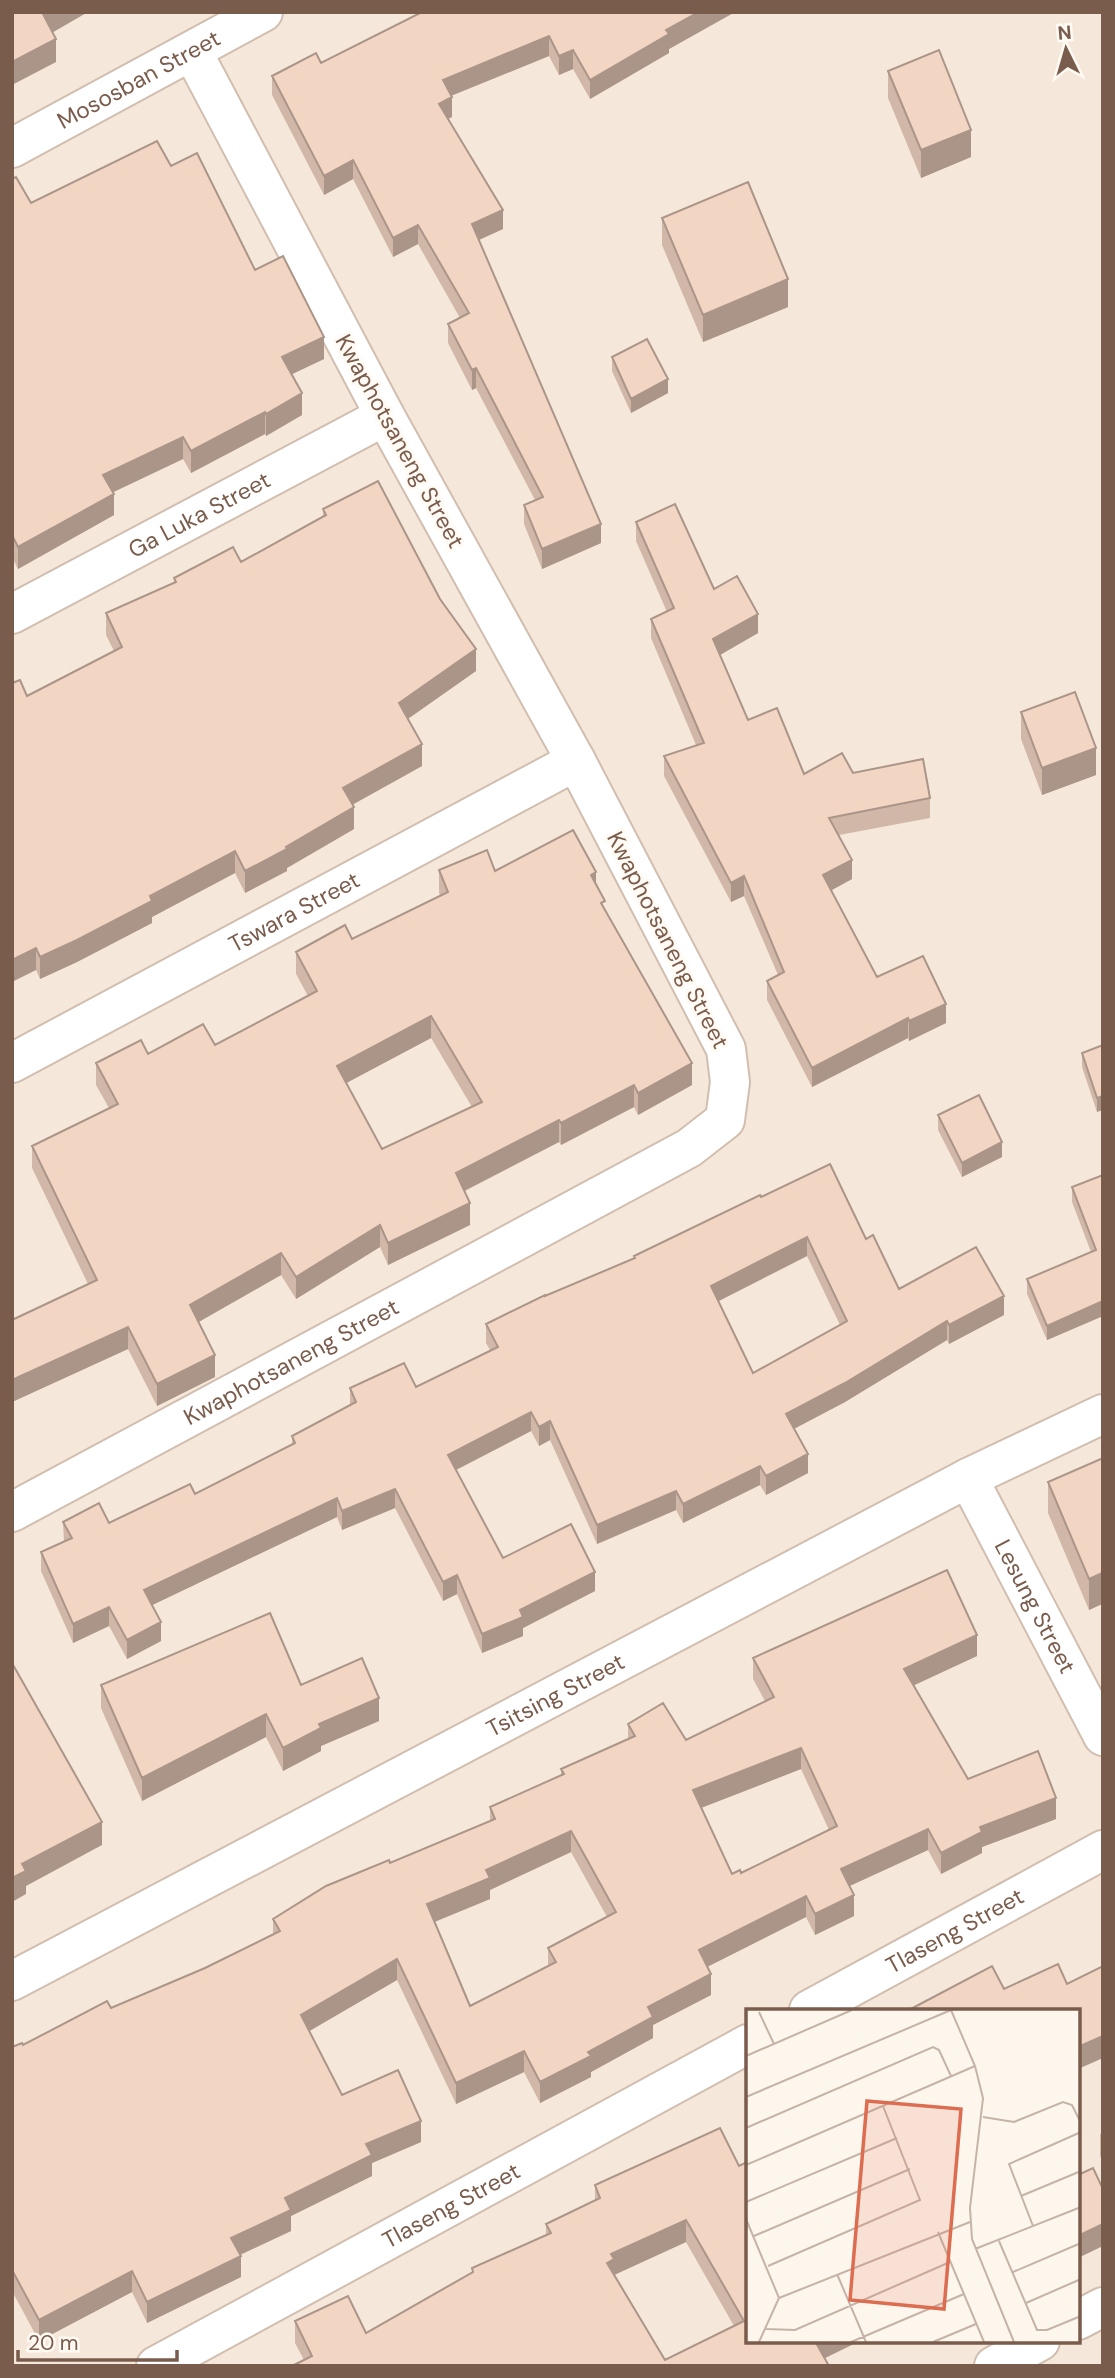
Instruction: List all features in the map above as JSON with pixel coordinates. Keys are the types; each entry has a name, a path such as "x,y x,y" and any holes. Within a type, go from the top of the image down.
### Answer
{"street":[{"name":"Mososban Street","path":"12,148 263,12"},
{"name":"Kwaphotsaneng Street","path":"12,1512 689,1148 725,1120 730,1082 726,1049 576,761 384,416 192,51"},
{"name":"Ga Luka Street","path":"12,614 384,416"},
{"name":"Tswara Street","path":"12,1063 576,761"},
{"name":"Tsitsing Street","path":"12,1981 968,1478 1103,1414"},
{"name":"Lesung Street","path":"968,1478 1103,1736"},
{"name":"Tlaseng Street","path":"813,2009 1103,1850"},
{"name":"Tlaseng Street","path":"156,2366 746,2045"},
{"path":"1080,2319 1103,2307"},
{"path":"995,2366 1036,2343"}],"shaded area":[{"path":"12,12 1103,12 1103,2366 12,2366"}],"building":[{"path":"12,12 47,12 43,14 56,39 12,62"},
{"path":"422,12 699,12 666,30 669,34 590,80 573,50 559,56 549,36 443,80 452,97 439,104 503,210 472,224 601,524 542,549 524,505 543,497 476,368 472,370 448,324 469,313 418,225 393,238 353,160 324,176 272,76 316,53 321,63"},
{"path":"939,50 971,130 921,150 888,71"},
{"path":"157,141 171,166 197,153 255,270 283,256 324,337 282,357 302,393 191,451 183,437 103,475 114,494 18,547 12,535 12,179 16,177 31,203"},
{"path":"748,182 788,279 703,315 662,218"},
{"path":"647,339 668,379 631,399 612,357"},
{"path":"378,481 440,599 476,649 399,703 422,744 343,788 354,807 286,847 287,849 245,871 235,851 150,896 152,901 77,940 40,957 36,948 12,960 12,683 20,680 27,696 122,647 106,613 176,582 174,578 233,547 241,562 326,515 323,509"},
{"path":"675,504 714,589 737,576 758,614 713,639 748,720 777,708 804,774 842,753 853,773 923,759 930,798 829,818 852,860 823,875 877,977 923,956 946,1004 909,1021 908,1018 812,1068 767,981 784,972 744,876 731,883 664,756 704,743 651,619 674,608 636,522"},
{"path":"1075,692 1096,748 1042,768 1021,712"},
{"path":"573,830 596,872 591,875 605,901 601,903 692,1063 638,1093 634,1085 456,1173 470,1203 388,1243 380,1225 296,1277 281,1253 190,1305 215,1355 157,1384 128,1327 12,1380 12,1320 97,1280 32,1146 118,1104 96,1063 141,1040 148,1054 203,1024 215,1045 317,991 296,952 345,925 352,939 448,892 439,870 487,850 495,871","holes":["431,1016 482,1102 382,1149 337,1066"]},
{"path":"1103,1045 1103,1096 1097,1098 1082,1053"},
{"path":"979,1095 1002,1142 962,1163 938,1115"},
{"path":"830,1164 866,1239 873,1235 899,1289 976,1247 1004,1296 949,1325 947,1321 845,1383 786,1414 808,1454 766,1476 760,1466 683,1504 676,1491 597,1525 550,1421 539,1427 531,1412 448,1455 503,1558 571,1524 595,1572 520,1610 523,1617 482,1634 457,1575 443,1582 395,1489 342,1511 337,1498 144,1590 161,1622 127,1640 109,1607 73,1624 41,1552 72,1538 63,1522 99,1503 109,1523 190,1484 195,1494 295,1443 292,1436 356,1402 350,1388 404,1363 416,1387 498,1347 486,1324 545,1295 635,1258 634,1256 760,1195 761,1197","holes":["807,1237 847,1321 753,1373 711,1286"]},
{"path":"1103,1175 1103,1301 1047,1326 1027,1279 1096,1250 1072,1187"},
{"path":"1103,1458 1103,1575 1102,1573 1089,1579 1048,1482"},
{"path":"947,1570 977,1635 904,1669 968,1779 1038,1751 1056,1798 980,1827 982,1832 941,1853 928,1829 841,1869 854,1895 815,1914 806,1896 699,1950 711,1974 648,2007 653,2017 588,2052 591,2056 540,2082 524,2051 456,2083 397,1959 301,2015 342,2095 398,2070 421,2121 366,2144 372,2155 285,2198 291,2210 231,2238 241,2256 147,2302 132,2271 39,2320 12,2270 12,2047 22,2043 23,2045 107,2001 111,2008 205,1968 280,1931 273,1919 326,1886 389,1860 390,1863 495,1819 490,1807 564,1774 561,1769 635,1736 628,1724 663,1703 686,1740 774,1697 753,1658","holes":["801,1748 837,1826 741,1873 740,1870 732,1874 693,1790","571,1831 616,1912 548,1948 556,1962 470,2006 427,1904 490,1878 486,1870"]},
{"path":"270,1613 301,1685 362,1658 379,1698 319,1724 321,1728 283,1748 266,1714 142,1778 101,1685"},
{"path":"12,1663 102,1822 22,1864 26,1871 12,1878"},
{"path":"1058,1964 1067,1984 1103,1966 1103,2036 1080,2046 1080,2009 911,2009 992,1966 1004,1989"},
{"path":"720,2128 739,2166 746,2162 746,2343 816,2343 829,2366 292,2366 312,2356 295,2321 348,2296 366,2333 473,2272 472,2268 551,2233 546,2224 600,2198 595,2185","holes":["686,2220 744,2321 665,2360 607,2263 614,2259 611,2254"]},
{"path":"1093,2168 1103,2189 1103,2224 1080,2235 1080,2174"}]}
